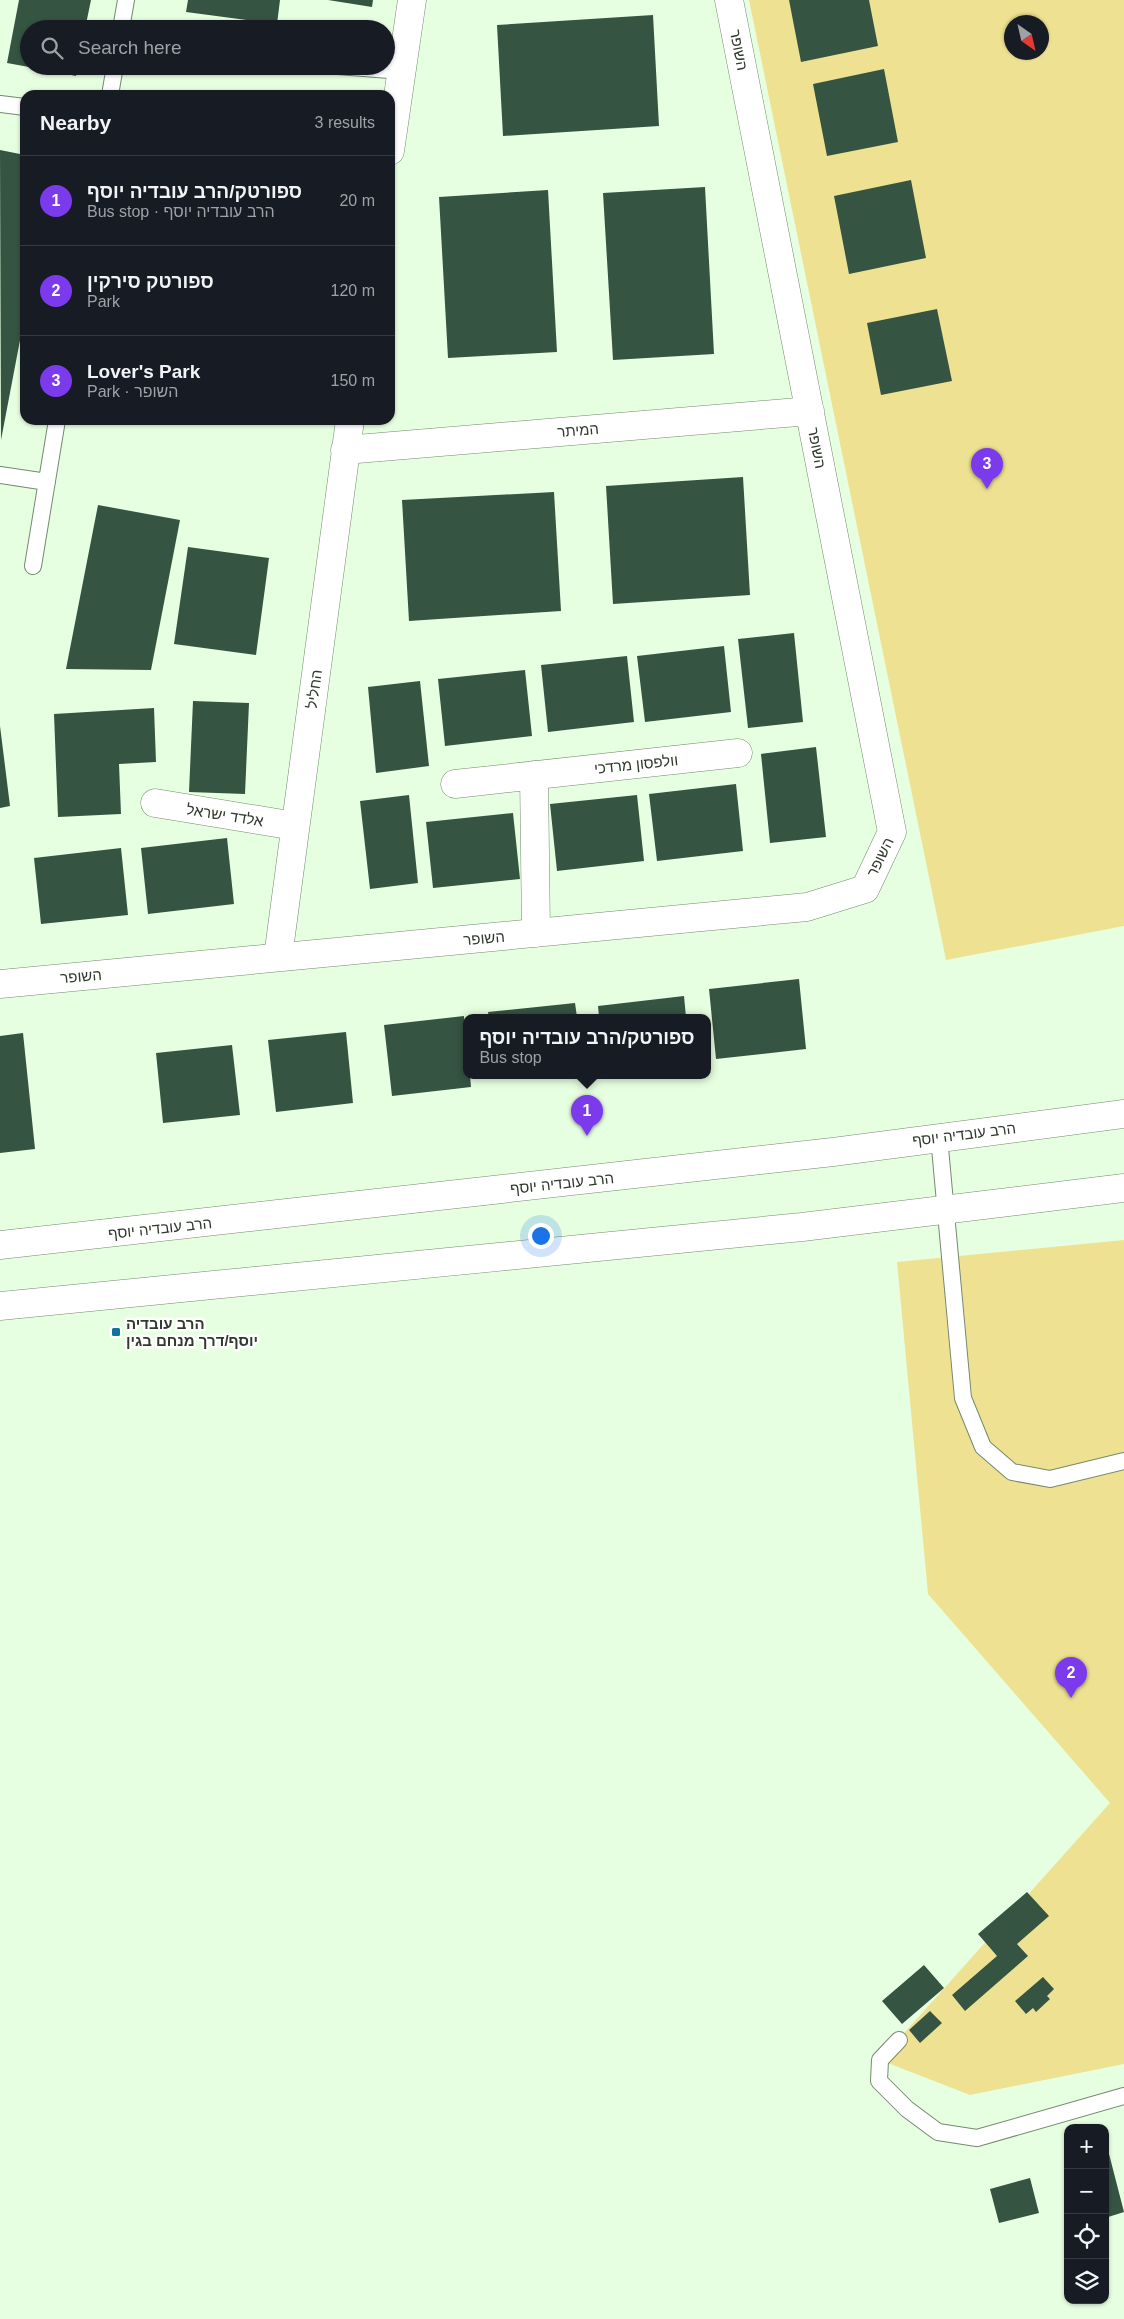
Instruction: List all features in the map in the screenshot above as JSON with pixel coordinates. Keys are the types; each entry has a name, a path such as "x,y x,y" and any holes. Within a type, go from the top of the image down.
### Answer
{"street":[{"path":"395,118 412,0"},
{"name":"השופר","path":"0,984 807,907 865,889 892,832 730,0"},
{"name":"המיתר","path":"345,450 810,411"},
{"name":"החליל","path":"278,957 349,425"},
{"name":"וולפסון מרדכי","path":"455,784 738,753"},
{"path":"534,776 536,932"},
{"name":"אלדד ישראל","path":"155,803 295,826"},
{"name":"הרב עובדיה יוסף","path":"0,1245 833,1152 1124,1114"},
{"path":"0,1306 946,1210 1124,1188"}],"lane":[{"path":"123,20 126,0"},
{"path":"395,70 402,71"},
{"path":"111,90 113,75"},
{"path":"0,104 20,106"},
{"path":"33,566 56,425"},
{"path":"0,475 47,482"},
{"path":"939,1137 964,1398 983,1447 1012,1472 1050,1479 1124,1461"},
{"path":"899,2040 880,2060 879,2081 906,2109 938,2132 977,2138 1124,2096"}],"shaded area":[{"path":"749,0 1124,0 1124,926 946,960"},
{"path":"1124,1240 1124,2064 970,2095 880,2060 1110,1803 928,1594 897,1262"}],"building":[{"path":"19,0 91,0 87,20 20,20 20,65 7,63"},
{"path":"188,0 280,0 278,20 247,20 186,12"},
{"path":"328,0 373,0 372,7"},
{"path":"789,0 869,0 878,46 801,62"},
{"path":"653,15 659,126 503,136 497,25"},
{"path":"884,69 898,142 827,156 813,84"},
{"path":"0,150 20,154 20,340 1,440"},
{"path":"911,180 926,258 849,274 834,196"},
{"path":"705,187 714,354 613,360 603,193"},
{"path":"548,190 557,352 448,358 439,197"},
{"path":"937,309 952,381 881,395 867,323"},
{"path":"743,477 750,595 613,604 606,486"},
{"path":"554,492 561,611 409,621 402,500"},
{"path":"98,505 180,520 151,670 66,669"},
{"path":"188,547 269,558 256,655 174,644"},
{"path":"794,633 803,722 748,728 738,639"},
{"path":"724,646 731,712 645,722 637,656"},
{"path":"627,656 634,722 548,732 541,665"},
{"path":"525,670 532,736 445,746 438,679"},
{"path":"420,681 429,766 376,773 368,687"},
{"path":"193,701 249,703 245,794 189,792"},
{"path":"154,708 156,762 119,764 121,814 58,817 54,714"},
{"path":"0,726 10,806 0,808"},
{"path":"816,747 826,837 770,843 761,754"},
{"path":"736,784 743,851 657,861 649,794"},
{"path":"409,795 418,883 370,889 360,801"},
{"path":"637,795 644,861 557,871 550,804"},
{"path":"513,813 520,879 433,888 426,822"},
{"path":"227,838 234,904 148,914 141,848"},
{"path":"121,848 128,915 41,924 34,858"},
{"path":"799,979 806,1049 716,1059 709,989"},
{"path":"684,996 686,1014 599,1014 598,1006"},
{"path":"575,1003 577,1014 488,1014 488,1012"},
{"path":"463,1016 463,1079 470,1079 471,1087 392,1096 384,1025"},
{"path":"346,1032 353,1103 276,1112 268,1040"},
{"path":"23,1033 35,1149 0,1153 0,1036"},
{"path":"232,1045 240,1115 163,1123 156,1053"},
{"path":"1027,1892 1049,1916 1017,1944 1028,1956 965,2011 952,1995 997,1956 978,1934"},
{"path":"924,1965 944,1988 902,2024 882,2001"},
{"path":"1043,1977 1054,1989 1047,1996 1050,1999 1036,2012 1033,2008 1026,2014 1015,2001"},
{"path":"930,2011 942,2023 920,2043 909,2030"},
{"path":"1109,2154 1124,2212 1109,2217"},
{"path":"1030,2178 1039,2213 999,2223 990,2189"}],"place":[{"name":"Lover's Park","path":"987,489"},
{"name":"ספורטק/הרב עובדיה יוסף","path":"587,1136"},
{"name":"הרב עובדיה יוסף/דרך מנחם בגין","path":"116,1332"},
{"name":"ספורטק סירקין","path":"1071,1698"}]}
